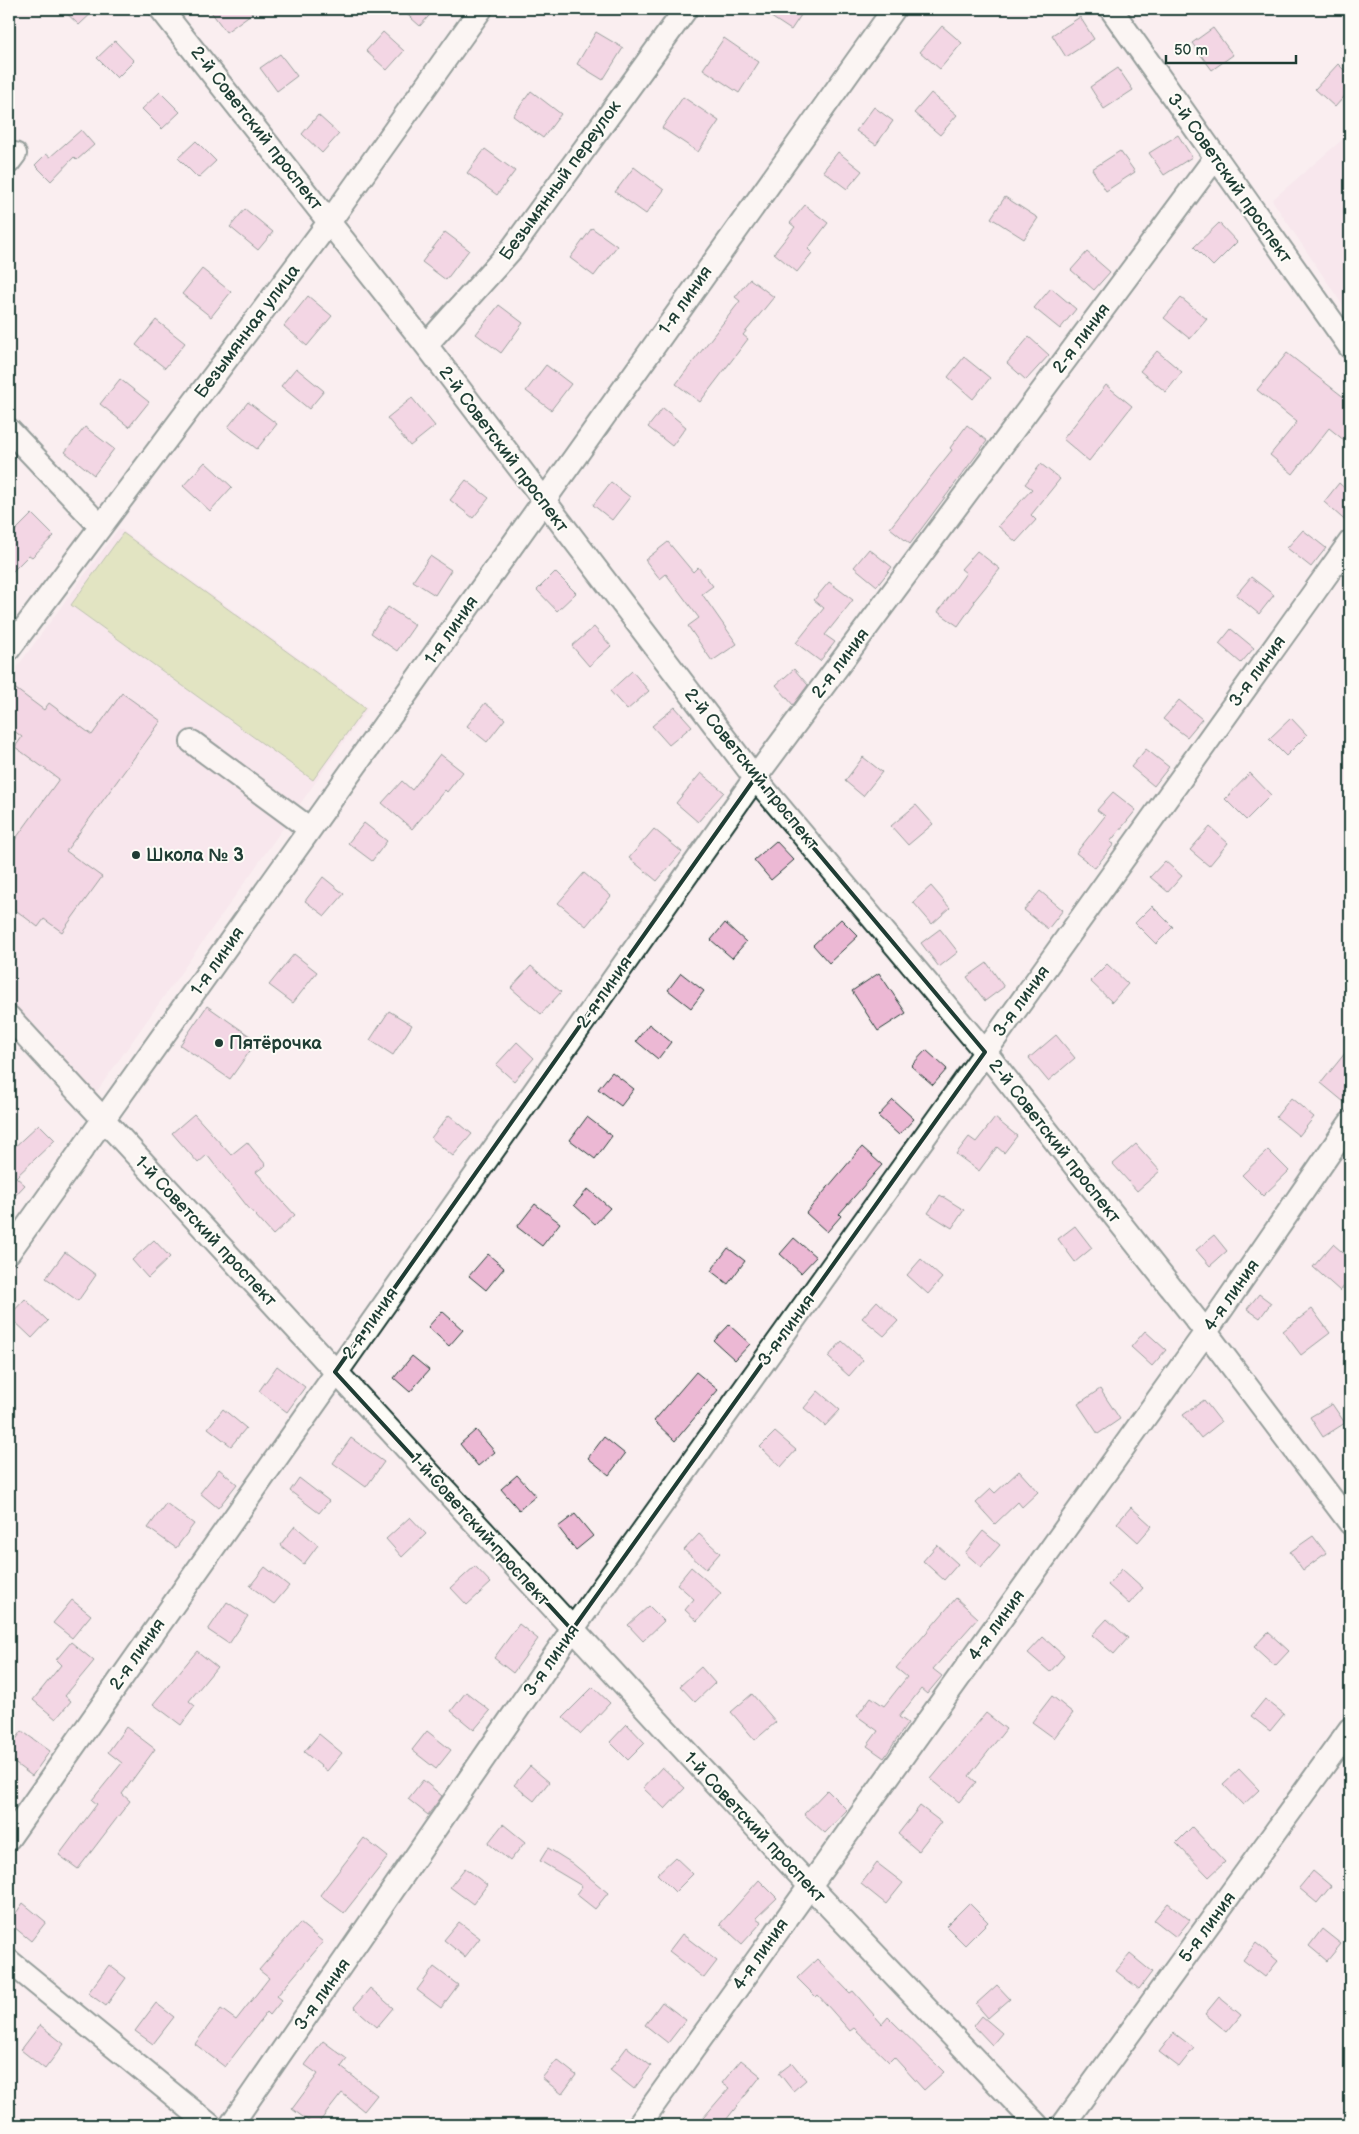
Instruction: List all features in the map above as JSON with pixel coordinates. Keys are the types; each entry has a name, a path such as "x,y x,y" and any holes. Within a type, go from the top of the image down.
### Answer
{"street":[{"name":"2-й Советский проспект","path":"162,9 426,345 755,778 985,1052 1206,1332 1350,1523"},
{"name":"Безымянная улица","path":"9,649 330,221 481,9"},
{"name":"Безымянный переулок","path":"426,345 512,250 686,9"},
{"name":"1-я линия","path":"9,1252 894,9"},
{"name":"3-й Советский проспект","path":"1111,9 1350,347"},
{"name":"2-я линия","path":"9,1838 755,778 1215,158"},
{"path":"9,430 100,526"},
{"name":"3-я линия","path":"231,2125 572,1630 1350,542"},
{"path":"192,742 310,829"},
{"name":"1-й Советский проспект","path":"9,1017 572,1630 809,1885 1037,2125"},
{"name":"4-я линия","path":"639,2125 1206,1332 1350,1123"},
{"name":"5-я линия","path":"1064,2125 1350,1729"},
{"path":"9,1960 210,2125"}],"highlighted area":[{"path":"755,778 985,1052 572,1630 335,1372"}],"shaded area":[{"path":"1350,133 1350,316 1272,200"},
{"name":"Школа № 3","path":"119,528 368,708 95,1094 9,1002 9,678"}],"green space":[{"path":"123,533 365,708 313,780 71,605"}],"building":[{"path":"62,9 96,9 79,25"},
{"path":"209,9 258,9 226,32"},
{"path":"401,9 435,9 420,26"},
{"path":"759,9 805,9 791,30"},
{"path":"1080,17 1094,39 1066,57 1052,35"},
{"path":"942,26 962,43 940,69 920,52"},
{"path":"1213,28 1233,55 1212,70 1192,43"},
{"path":"383,32 404,51 387,70 366,51"},
{"path":"596,32 623,48 603,80 577,64"},
{"path":"724,38 759,62 739,93 703,69"},
{"path":"115,41 134,61 117,78 97,58"},
{"path":"280,54 297,76 277,91 260,68"},
{"path":"1338,64 1350,76 1350,90 1335,107 1315,89"},
{"path":"1118,68 1133,90 1104,109 1090,87"},
{"path":"531,91 561,114 543,138 513,116"},
{"path":"160,92 180,112 162,129 142,109"},
{"path":"931,93 957,115 940,135 914,113"},
{"path":"683,97 719,121 698,152 662,128"},
{"path":"874,107 893,121 876,145 856,131"},
{"path":"318,115 339,134 322,153 302,134"},
{"path":"81,130 94,145 77,160 74,157 51,181 35,165 46,154 50,157"},
{"path":"1178,135 1192,157 1164,175 1149,153"},
{"path":"196,141 216,161 198,178 178,158"},
{"path":"485,149 515,171 497,195 467,173"},
{"path":"1120,151 1135,172 1106,191 1092,169"},
{"path":"838,152 862,171 847,189 823,171"},
{"path":"634,167 664,190 646,214 615,192"},
{"path":"1005,197 1038,218 1024,239 991,218"},
{"path":"805,205 828,223 808,249 812,253 797,272 774,253 795,227 790,223"},
{"path":"245,209 273,232 258,250 230,227"},
{"path":"1219,223 1237,242 1213,266 1194,247"},
{"path":"592,228 617,246 594,276 570,258"},
{"path":"445,232 469,250 446,280 422,262"},
{"path":"1087,252 1110,272 1094,290 1071,270"},
{"path":"202,269 231,292 211,317 182,294"},
{"path":"750,279 774,297 743,335 748,339 700,402 676,384 740,301 735,297"},
{"path":"1051,288 1076,309 1060,329 1034,308"},
{"path":"308,296 332,316 307,346 284,326"},
{"path":"1181,298 1207,319 1190,339 1164,318"},
{"path":"499,305 523,323 501,353 476,334"},
{"path":"156,320 185,343 165,368 136,345"},
{"path":"1029,337 1049,355 1026,380 1007,363"},
{"path":"1157,351 1182,372 1166,392 1140,371"},
{"path":"1287,353 1350,402 1350,445 1329,428 1293,474 1270,455 1297,422 1257,390"},
{"path":"964,357 990,378 973,399 948,377"},
{"path":"546,365 571,384 551,410 526,391"},
{"path":"296,368 324,391 309,409 281,386"},
{"path":"120,379 149,402 129,427 100,404"},
{"path":"1106,385 1132,406 1089,461 1063,439"},
{"path":"412,398 435,426 410,446 387,418"},
{"path":"248,402 277,424 257,449 228,427"},
{"path":"663,408 686,427 672,446 648,427"},
{"path":"967,425 987,441 910,544 890,528 952,450 950,448"},
{"path":"85,427 114,449 94,475 65,452"},
{"path":"205,462 232,487 210,511 183,486"},
{"path":"1041,464 1060,479 1031,515 1036,520 1016,542 998,526 1032,489 1025,484"},
{"path":"466,480 489,498 473,518 450,500"},
{"path":"611,482 630,497 612,520 593,505"},
{"path":"1339,483 1350,493 1350,525 1324,502"},
{"path":"32,514 54,536 32,557 29,555 9,575 9,537"},
{"path":"1303,530 1326,548 1311,567 1287,548"},
{"path":"668,542 693,572 698,567 713,586 702,594 737,644 712,661 688,626 699,618 666,574 660,579 645,560"},
{"path":"869,549 892,567 877,586 854,567"},
{"path":"977,551 1000,569 974,601 958,626 938,612 966,573 961,569"},
{"path":"430,556 451,570 435,595 413,581"},
{"path":"555,572 576,593 557,611 537,590"},
{"path":"1251,577 1274,595 1259,614 1236,595"},
{"path":"829,582 853,600 825,635 835,642 820,661 796,643 824,608 814,600"},
{"path":"388,607 415,625 397,651 371,633"},
{"path":"594,627 611,646 589,666 572,646"},
{"path":"1231,629 1254,648 1241,663 1219,644"},
{"path":"794,669 808,685 793,705 776,685"},
{"path":"632,671 649,691 627,710 610,691"},
{"path":"9,684 44,710 49,703 92,735 122,693 161,721 66,851 102,877 62,932 44,919 38,927 9,905 9,848 59,779 15,747 22,737 9,727"},
{"path":"1179,700 1202,719 1187,737 1163,719"},
{"path":"485,703 505,719 487,742 467,726"},
{"path":"675,707 692,726 669,745 652,726"},
{"path":"1291,718 1307,735 1286,756 1269,739"},
{"path":"1146,749 1169,767 1154,786 1131,767"},
{"path":"440,754 463,772 412,829 382,803 402,781 412,790"},
{"path":"863,757 882,772 863,796 845,781"},
{"path":"701,773 724,792 698,822 676,803"},
{"path":"1250,773 1271,795 1246,820 1225,799"},
{"path":"1113,792 1136,810 1110,842 1114,844 1095,868 1076,853 1105,816 1097,810"},
{"path":"916,805 933,824 908,845 891,826"},
{"path":"364,823 387,841 372,861 348,843"},
{"path":"1210,827 1228,843 1209,866 1190,850"},
{"path":"654,829 682,852 657,881 629,858"},
{"path":"776,841 794,860 771,880 754,860"},
{"path":"1165,861 1182,876 1168,892 1150,877"},
{"path":"584,873 611,896 586,926 558,903"},
{"path":"323,877 344,894 325,916 305,901"},
{"path":"931,886 950,908 932,924 913,902"},
{"path":"1040,891 1063,910 1048,929 1024,910"},
{"path":"1152,906 1173,927 1156,944 1135,923"},
{"path":"841,919 858,936 829,963 813,945"},
{"path":"725,923 746,942 732,958 711,940"},
{"path":"940,929 958,952 939,967 921,943"},
{"path":"294,954 317,972 293,1003 269,985"},
{"path":"987,963 1004,987 985,1001 967,977"},
{"path":"1107,964 1128,984 1112,1002 1090,981"},
{"path":"531,966 561,992 541,1014 511,988"},
{"path":"681,973 704,991 691,1008 668,990"},
{"path":"879,973 906,1013 878,1031 852,991"},
{"name":"Пятёрочка","path":"207,1006 257,1041 230,1079 180,1045"},
{"path":"389,1011 412,1025 393,1055 370,1040"},
{"path":"649,1024 671,1042 658,1059 636,1041"},
{"path":"1056,1035 1075,1058 1048,1081 1029,1058"},
{"path":"517,1042 534,1058 514,1081 496,1065"},
{"path":"1350,1047 1350,1094 1344,1102 1321,1083"},
{"path":"926,1050 947,1069 933,1085 911,1066"},
{"path":"612,1072 634,1089 621,1106 598,1089"},
{"path":"1291,1098 1314,1117 1299,1136 1276,1117"},
{"path":"893,1100 914,1119 899,1135 878,1116"},
{"path":"194,1114 231,1155 247,1142 266,1165 256,1172 295,1215 273,1235 247,1206 207,1155 198,1163 172,1133"},
{"path":"449,1115 472,1134 453,1156 431,1138"},
{"path":"587,1117 612,1136 595,1159 570,1140"},
{"path":"995,1118 1017,1136 1004,1153 997,1147 979,1171 956,1154 969,1137 976,1142"},
{"path":"39,1124 55,1140 16,1177 25,1185 9,1202 9,1152"},
{"path":"1136,1144 1160,1171 1137,1191 1113,1164"},
{"path":"862,1147 882,1165 839,1214 841,1216 827,1232 806,1213"},
{"path":"1268,1150 1289,1171 1263,1196 1242,1175"},
{"path":"588,1189 610,1208 595,1224 574,1205"},
{"path":"940,1195 964,1210 952,1228 928,1213"},
{"path":"535,1204 560,1223 542,1246 517,1227"},
{"path":"1075,1226 1092,1248 1075,1262 1058,1239"},
{"path":"1214,1235 1227,1251 1210,1266 1196,1250"},
{"path":"794,1238 816,1257 801,1273 780,1254"},
{"path":"154,1240 170,1257 148,1278 132,1260"},
{"path":"1333,1244 1350,1259 1350,1279 1340,1291 1313,1267"},
{"path":"728,1248 745,1261 728,1284 711,1271"},
{"path":"65,1252 96,1275 78,1301 46,1278"},
{"path":"488,1254 504,1268 486,1290 469,1276"},
{"path":"921,1259 942,1278 928,1294 907,1275"},
{"path":"1259,1294 1271,1303 1260,1318 1247,1309"},
{"path":"25,1299 48,1321 32,1338 9,1316"},
{"path":"877,1301 898,1321 884,1336 862,1318"},
{"path":"1312,1309 1330,1333 1301,1355 1283,1331"},
{"path":"442,1311 463,1330 449,1346 428,1327"},
{"path":"729,1325 750,1344 735,1360 714,1341"},
{"path":"1145,1331 1166,1350 1152,1366 1131,1347"},
{"path":"842,1341 863,1360 849,1376 828,1357"},
{"path":"412,1356 429,1370 410,1392 394,1378"},
{"path":"277,1366 305,1387 287,1412 259,1391"},
{"path":"696,1372 718,1390 675,1441 654,1421"},
{"path":"1100,1389 1120,1419 1098,1434 1078,1404"},
{"path":"818,1391 840,1410 825,1426 804,1408"},
{"path":"1204,1400 1221,1422 1201,1438 1183,1415"},
{"path":"1332,1404 1345,1423 1323,1437 1310,1417"},
{"path":"223,1409 246,1428 231,1446 208,1428"},
{"path":"476,1430 495,1452 478,1466 460,1444"},
{"path":"775,1432 796,1450 781,1467 760,1447"},
{"path":"604,1437 625,1454 609,1475 588,1458"},
{"path":"351,1438 384,1462 366,1487 333,1463"},
{"path":"219,1469 237,1484 218,1508 200,1493"},
{"path":"1019,1471 1038,1492 1022,1507 1018,1502 995,1524 976,1503 991,1489 995,1493"},
{"path":"517,1475 536,1496 519,1510 501,1489"},
{"path":"299,1478 329,1501 319,1513 290,1491"},
{"path":"166,1503 194,1524 176,1548 148,1528"},
{"path":"1131,1507 1152,1526 1138,1542 1117,1523"},
{"path":"575,1514 593,1536 576,1550 558,1527"},
{"path":"410,1517 426,1534 402,1557 386,1539"},
{"path":"295,1526 318,1545 304,1564 280,1545"},
{"path":"983,1531 1000,1545 981,1567 965,1553"},
{"path":"699,1534 720,1553 706,1569 684,1550"},
{"path":"1313,1536 1326,1553 1303,1570 1290,1552"},
{"path":"937,1545 958,1564 944,1580 923,1561"},
{"path":"475,1566 491,1583 467,1605 451,1588"},
{"path":"265,1567 289,1586 274,1604 250,1586"},
{"path":"691,1567 721,1593 697,1621 685,1610 694,1599 677,1584"},
{"path":"1122,1569 1143,1588 1129,1604 1108,1585"},
{"path":"956,1598 978,1618 933,1669 942,1676 927,1694 921,1689 899,1717 908,1723 884,1758 867,1746 878,1731 857,1716 871,1697 884,1706 907,1677 896,1668"},
{"path":"72,1600 91,1615 72,1638 53,1623"},
{"path":"227,1602 248,1616 229,1644 208,1630"},
{"path":"649,1606 664,1621 643,1641 628,1625"},
{"path":"1107,1619 1128,1638 1114,1654 1092,1635"},
{"path":"519,1624 538,1639 513,1673 494,1658"},
{"path":"1268,1632 1289,1651 1275,1666 1254,1647"},
{"path":"1043,1637 1064,1656 1050,1672 1028,1653"},
{"path":"71,1642 94,1661 65,1696 71,1701 56,1719 33,1700 61,1665 56,1660"},
{"path":"197,1651 217,1667 189,1701 195,1706 181,1725 153,1704"},
{"path":"701,1667 715,1683 695,1702 680,1686"},
{"path":"593,1687 610,1703 581,1734 563,1717"},
{"path":"466,1692 490,1711 474,1730 451,1711"},
{"path":"752,1694 776,1722 755,1740 731,1712"},
{"path":"1052,1696 1073,1713 1054,1738 1032,1722"},
{"path":"1265,1699 1284,1714 1270,1731 1251,1716"},
{"path":"986,1713 1006,1729 969,1776 976,1782 959,1802 931,1779"},
{"path":"627,1724 645,1743 628,1760 610,1742"},
{"path":"126,1727 155,1749 122,1794 130,1801 78,1869 59,1855 97,1804 92,1800 122,1763 108,1752"},
{"path":"22,1731 50,1751 32,1776 9,1759 9,1749"},
{"path":"427,1731 451,1750 436,1769 412,1750"},
{"path":"319,1734 342,1753 327,1771 304,1752"},
{"path":"530,1766 549,1782 534,1801 514,1785"},
{"path":"662,1767 685,1788 665,1809 643,1788"},
{"path":"1239,1769 1259,1790 1243,1805 1223,1784"},
{"path":"423,1780 442,1796 428,1815 408,1799"},
{"path":"827,1790 847,1810 825,1833 804,1814"},
{"path":"920,1806 941,1822 918,1851 898,1834"},
{"path":"503,1824 525,1842 510,1861 488,1843"},
{"path":"1192,1827 1225,1862 1209,1877 1176,1843"},
{"path":"364,1838 388,1857 344,1913 320,1895"},
{"path":"548,1848 572,1863 608,1893 595,1909 576,1894 582,1886 540,1861"},
{"path":"675,1857 693,1874 675,1892 657,1874"},
{"path":"877,1863 903,1883 886,1904 861,1884"},
{"path":"465,1868 487,1885 473,1904 450,1887"},
{"path":"1313,1871 1331,1886 1317,1903 1299,1888"},
{"path":"759,1880 777,1898 756,1918 762,1922 742,1944 720,1924"},
{"path":"23,1903 46,1922 31,1941 9,1923"},
{"path":"969,1903 988,1922 965,1945 946,1926"},
{"path":"1168,1903 1190,1920 1176,1937 1154,1920"},
{"path":"459,1922 480,1938 465,1957 444,1940"},
{"path":"300,1923 323,1942 277,1996 282,2000 270,2015 267,2012 225,2067 195,2044 221,2009 236,2020 269,1978 259,1970"},
{"path":"1322,1929 1341,1944 1327,1961 1309,1946"},
{"path":"682,1934 717,1961 704,1978 669,1951"},
{"path":"1256,1943 1278,1961 1265,1977 1243,1960"},
{"path":"1130,1954 1152,1972 1139,1989 1116,1971"},
{"path":"817,1959 850,1993 853,1991 882,2024 888,2017 944,2072 924,2090 894,2057 889,2062 854,2028 850,2031 818,1995 816,1997 797,1978"},
{"path":"109,1965 126,1978 106,2006 88,1993"},
{"path":"434,1967 458,1985 441,2008 417,1990"},
{"path":"997,1985 1010,1999 988,2018 976,2004"},
{"path":"370,1988 393,2008 377,2027 354,2007"},
{"path":"1219,1997 1241,2015 1227,2032 1205,2014"},
{"path":"662,2002 686,2020 668,2043 645,2025"},
{"path":"156,2003 174,2017 153,2044 135,2031"},
{"path":"982,2016 1002,2033 992,2045 974,2026"},
{"path":"40,2025 64,2044 45,2069 21,2050"},
{"path":"1174,2033 1194,2048 1179,2067 1159,2052"},
{"path":"323,2041 347,2059 341,2067 377,2095 364,2111 342,2093 317,2125 314,2125 292,2109 318,2074 305,2065"},
{"path":"627,2047 651,2066 634,2089 610,2070"},
{"path":"557,2060 576,2075 562,2094 542,2078"},
{"path":"741,2060 761,2076 722,2125 697,2125 729,2088 722,2083"},
{"path":"792,2063 806,2080 793,2091 779,2073"}],"place":[{"name":"Школа № 3","path":"136,855"},
{"name":"Пятёрочка","path":"219,1043"}]}
